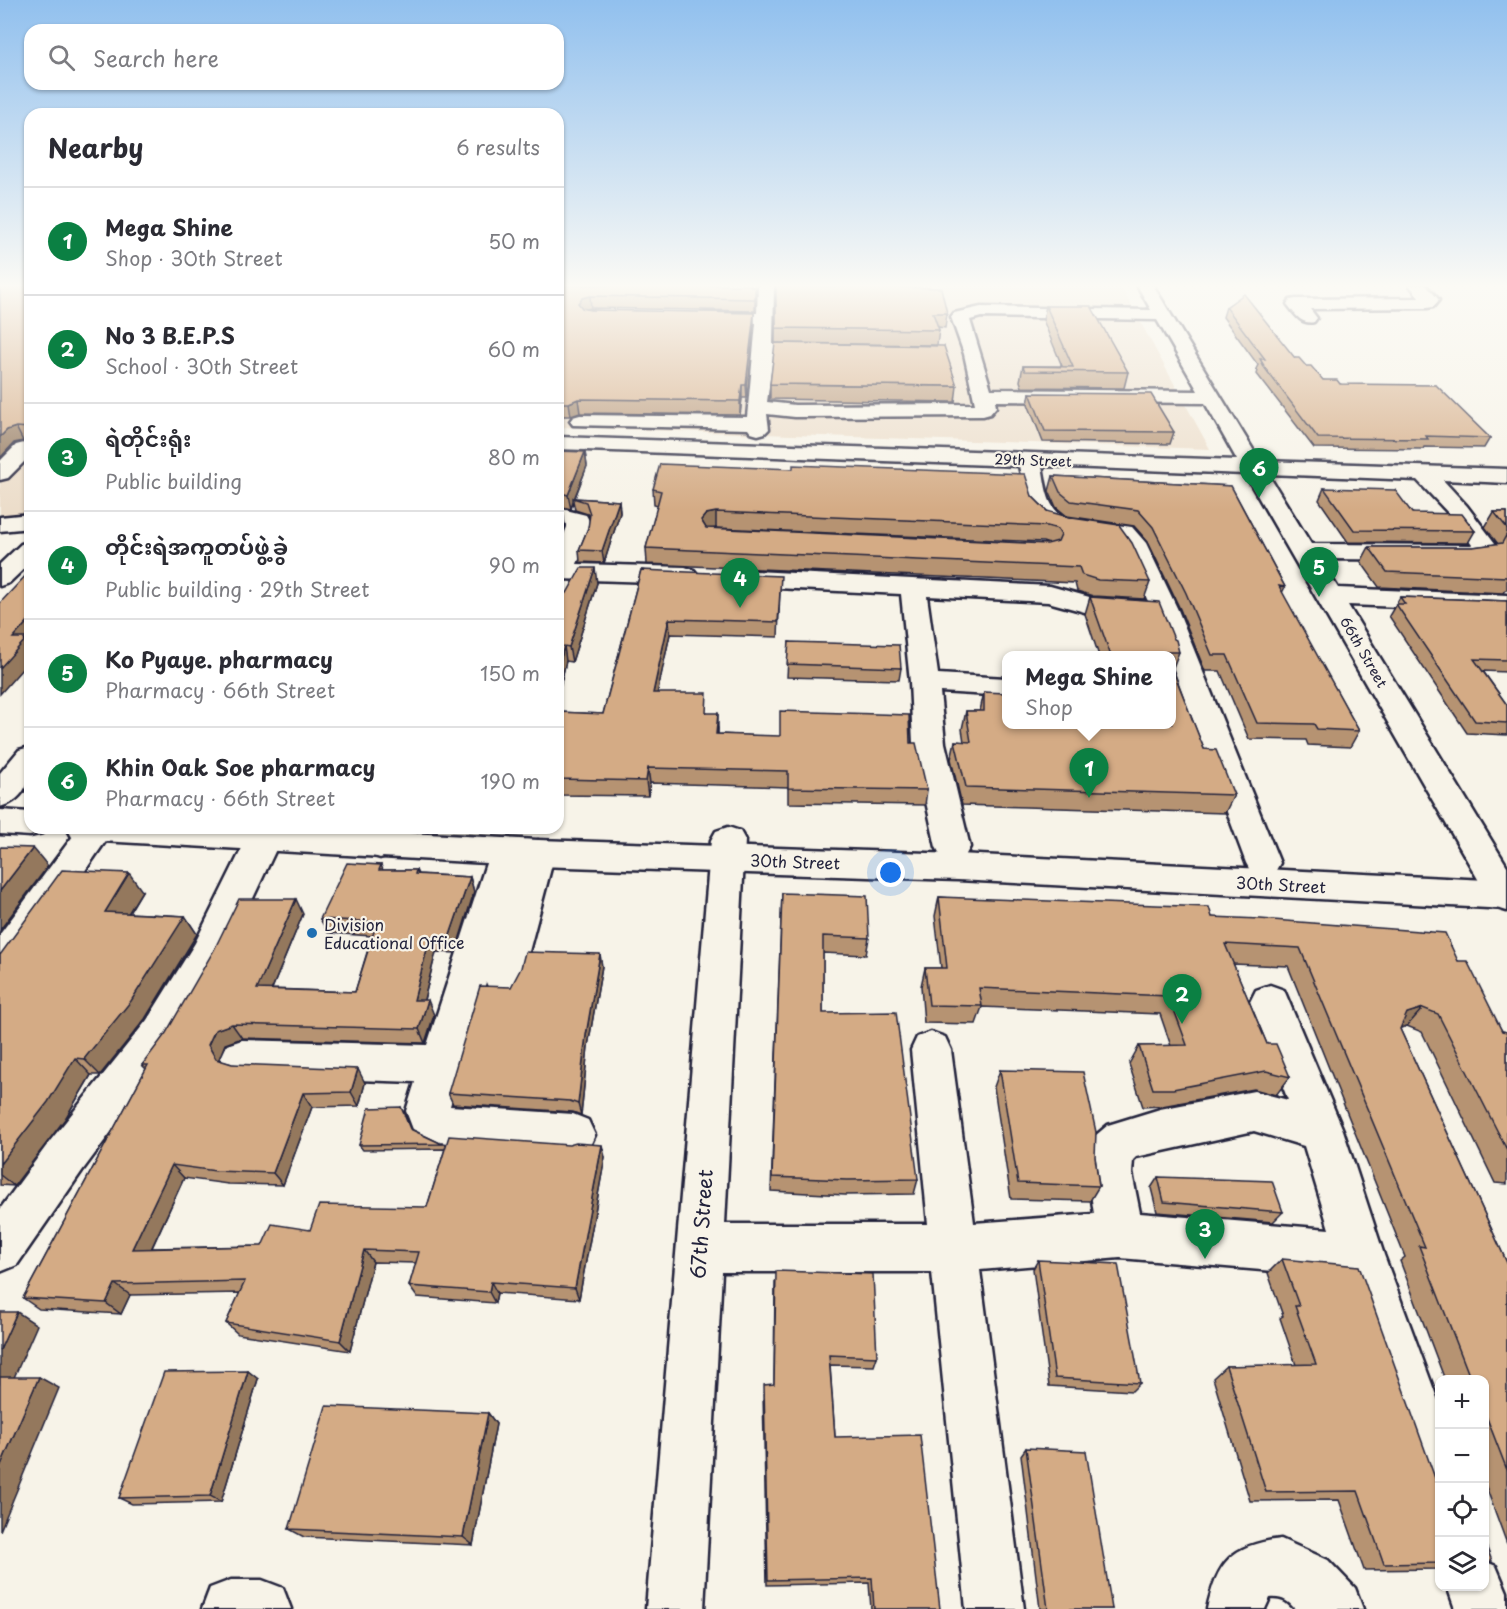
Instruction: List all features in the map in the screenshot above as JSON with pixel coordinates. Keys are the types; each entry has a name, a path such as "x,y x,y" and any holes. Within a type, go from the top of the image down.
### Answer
{"street":[{"path":"753,450 763,360"},
{"path":"580,421 757,415 795,411 976,411 986,407 974,360"},
{"name":"66th Street","path":"1191,360 1504,887"},
{"path":"1131,378 1141,396"},
{"path":"982,395 1213,397"},
{"name":"29th Street","path":"564,443 1507,476"},
{"path":"0,473 24,450"},
{"path":"1029,459 1044,515 1060,524 1123,532 1129,536 1165,610 1263,863"},
{"path":"1304,551 1464,553 1484,551 1486,548 1469,524 1423,473"},
{"path":"564,516 578,520 579,527 564,576 711,577 864,573 913,587 1050,594 1092,606 1165,610"},
{"path":"0,524 24,522"},
{"path":"0,578 24,555"},
{"path":"913,587 907,648 925,682 929,743 953,847"},
{"path":"1331,596 1507,603"},
{"path":"925,682 1002,687"},
{"path":"0,795 24,765"},
{"path":"0,812 24,813"},
{"path":"0,822 24,824"},
{"path":"0,963 86,834"},
{"path":"0,1248 66,1156 161,1033 209,953 266,834"},
{"name":"30th Street","path":"326,834 385,836 523,852 953,847 1263,863 1504,887"},
{"name":"30th Street","path":"501,834 958,867 1504,887"},
{"name":"67th Street","path":"675,1609 727,849"},
{"path":"503,978 523,852"},
{"path":"523,852 441,1064 427,1111 429,1118 444,1126 573,1135"},
{"path":"1270,1002 1321,1130 1360,1255 1435,1468"},
{"path":"931,1050 995,1609"},
{"path":"242,1058 441,1064"},
{"path":"1120,1235 1110,1173 1111,1151 1123,1140 1254,1110 1321,1130"},
{"path":"699,1248 955,1248 1120,1235 1360,1255"},
{"path":"1236,1609 1240,1588 1257,1571 1281,1568 1308,1580 1334,1609"},
{"path":"1477,1591 1484,1609"},
{"path":"231,1609 262,1609"}],"shaded area":[{"path":"0,360 24,360 24,525 0,525"},
{"path":"564,360 1161,360 1210,449 564,427"}],"building":[{"path":"0,360 24,360 24,428 7,430 0,437"},
{"path":"564,360 749,360 746,385 742,385 740,401 578,399 564,403"},
{"path":"773,360 949,360 957,386 770,384"},
{"path":"1070,360 1121,360 1128,372 1025,371 1023,366 1073,367"},
{"path":"1261,360 1301,360 1306,366 1311,366 1323,380 1337,380 1340,384 1436,385 1490,438 1426,436 1428,439 1318,438 1261,363 1263,364"},
{"path":"1030,393 1151,394 1174,432 1045,431"},
{"path":"564,451 585,452 568,495 564,494"},
{"path":"660,464 793,469 793,465 1025,474 1032,496 1047,511 1072,518 1119,525 1132,543 1150,582 1098,580 1082,575 1079,567 646,548 661,491 653,489","holes":["716,512 1047,526 1058,529 1061,534 1058,541 1047,544 706,528 701,520 706,514"]},
{"path":"1053,476 1231,486 1285,587 1279,586 1359,731 1317,729 1314,724 1257,723 1227,655 1212,655 1186,593 1153,527 1138,510 1071,501 1060,492"},
{"path":"1324,488 1395,490 1412,513 1462,514 1475,531 1354,530"},
{"path":"573,498 619,501 602,551 579,550 588,528 590,514 586,502"},
{"path":"1494,512 1507,512 1507,528"},
{"path":"1507,534 1507,577 1387,572 1369,547 1473,547 1502,543"},
{"path":"581,568 595,568 569,647 564,646 564,594 567,593"},
{"path":"641,570 781,576 778,622 669,619 653,693 707,693 706,713 718,713 716,734 780,736 780,711 909,715 910,743 916,743 927,790 788,788 788,771 648,768 646,781 564,779 564,712 603,714"},
{"path":"24,577 24,626 13,638 24,638 24,641 0,668 0,603"},
{"path":"1090,597 1159,602 1179,652 1109,651"},
{"path":"1400,597 1507,601 1507,660 1474,659 1507,705 1507,723 1475,721 1396,604 1405,604"},
{"path":"789,642 899,645 901,668 787,664"},
{"path":"1176,678 1204,749 1216,750 1234,795 966,787 955,741 971,742 966,711 984,711 984,692 1002,693 1002,729 1176,729"},
{"path":"0,848 33,848 0,891"},
{"path":"347,863 381,865 379,870 416,870 415,874 470,877 449,938 430,937 414,1000 428,1000 419,1029 232,1024 215,1030 208,1045 216,1059 232,1064 358,1069 351,1092 303,1093 273,1173 216,1171 172,1165 132,1249 262,1246 272,1224 310,1230 319,1205 427,1207 449,1136 569,1145 576,1143 602,1145 575,1288 491,1282 489,1292 409,1286 419,1252 364,1250 340,1341 226,1323 245,1281 115,1284 106,1303 23,1298 148,1065 142,1065 166,1033 214,950 239,899 296,899 257,989 355,992 377,922 320,919"},
{"path":"62,870 129,873 105,912 185,916 131,1001 84,1059 75,1058 48,1102 0,1164 0,955"},
{"path":"782,893 867,896 869,938 823,936 823,1013 896,1012 918,1179 847,1180 772,1177"},
{"path":"939,897 1209,907 1212,917 1445,933 1458,961 1467,961 1502,1031 1507,1032 1507,1150 1438,1014 1423,1008 1407,1013 1400,1029 1507,1263 1507,1470 1489,1423 1489,1375 1469,1375 1419,1246 1425,1247 1300,948 1225,944 1267,1044 1276,1044 1290,1077 1266,1071 1173,1089 1153,1089 1139,1046 1187,1045 1169,996 979,988 982,1006 929,1005 925,968 947,968"},
{"path":"525,952 600,954 586,1035 578,1104 570,1101 448,1093 480,986 511,987 521,968"},
{"path":"1000,1070 1083,1072 1096,1132 1095,1157 1099,1186 1018,1183"},
{"path":"401,1107 410,1129 446,1144 359,1145 369,1108"},
{"path":"1158,1177 1272,1181 1283,1212 1164,1202"},
{"path":"1282,1259 1359,1266 1435,1478 1435,1563 1384,1564 1358,1491 1266,1492 1226,1366 1316,1364 1295,1306 1299,1306"},
{"path":"1038,1260 1118,1264 1140,1383 1055,1378"},
{"path":"776,1271 873,1274 877,1357 829,1355 835,1437 920,1435 940,1609 874,1609 872,1578 768,1580 764,1385 774,1384"},
{"path":"0,1312 17,1312 0,1350"},
{"path":"248,1371 210,1496 119,1498 164,1372"},
{"path":"0,1377 39,1377 0,1467"},
{"path":"326,1406 488,1413 463,1537 289,1529"},
{"path":"1026,1448 1086,1451 1112,1609 1048,1609"}],"place":[{"name":"Khin Oak Soe pharmacy","path":"1259,498"},
{"name":"Ko Pyaye. pharmacy","path":"1319,597"},
{"name":"တိုင်းရဲအကူတပ်ဖွဲ့ခွဲ","path":"740,608"},
{"name":"Mega Shine","path":"1089,798"},
{"name":"Division Educational Office","path":"312,933"},
{"name":"No 3 B.E.P.S","path":"1182,1024"},
{"name":"ရဲတိုင်းရုံး","path":"1205,1259"}]}
